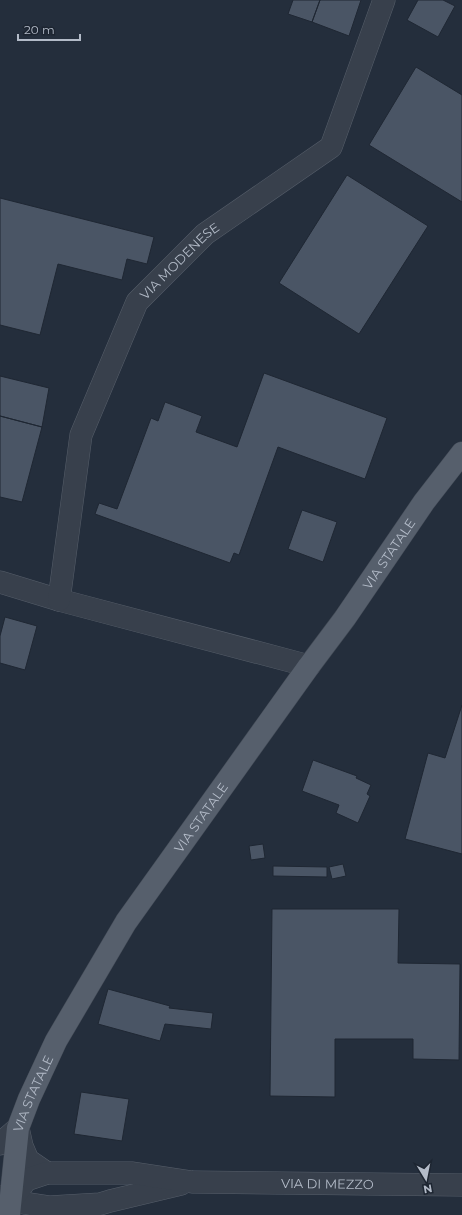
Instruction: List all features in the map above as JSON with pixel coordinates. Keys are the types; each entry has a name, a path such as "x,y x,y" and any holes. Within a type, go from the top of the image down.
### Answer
{"main road":[{"name":"VIA STATALE","path":"5,1204 18,1128 29,1099 56,1041 126,922 345,618 424,502 462,453"}],"street":[{"name":"VIA MODENESE","path":"59,600 81,435 137,302 206,234 331,147 384,0"},
{"path":"0,582 59,600 309,666"},
{"path":"0,1144 18,1128 22,1146 28,1160 47,1173"},
{"path":"5,1204 26,1180 47,1173 133,1173 192,1182"},
{"path":"5,1204 93,1210 110,1201 192,1182"},
{"name":"VIA DI MEZZO","path":"192,1182 462,1185"}],"building":[{"path":"293,0 320,0 312,22 288,14"},
{"path":"320,0 361,0 349,36 312,22"},
{"path":"418,0 443,0 455,6 438,37 407,20"},
{"path":"416,67 462,95 462,202 369,145"},
{"path":"347,175 428,226 359,334 279,283"},
{"path":"0,198 154,237 147,264 127,259 122,280 58,264 40,335 0,325"},
{"path":"264,373 387,418 365,479 278,447 239,555 234,553 230,563 95,514 99,503 117,509 151,418 158,421 165,402 202,416 196,432 237,447"},
{"path":"0,376 49,388 42,427 0,416"},
{"path":"0,416 42,427 22,502 0,497"},
{"path":"302,510 337,522 323,562 288,549"},
{"path":"5,617 37,626 25,670 0,663 0,636"},
{"path":"462,705 462,854 405,839 428,753 445,758"},
{"path":"313,760 357,776 356,778 371,785 367,794 370,796 358,823 336,813 339,805 302,791"},
{"path":"263,844 265,858 251,860 249,846"},
{"path":"343,864 346,876 332,879 329,867"},
{"path":"273,866 327,867 327,877 273,876"},
{"path":"272,909 399,909 398,963 460,964 459,1060 413,1059 413,1039 335,1039 335,1097 270,1096"},
{"path":"108,989 170,1006 169,1008 213,1013 211,1029 165,1024 160,1041 98,1024"},
{"path":"81,1092 129,1099 122,1141 74,1134"}]}
